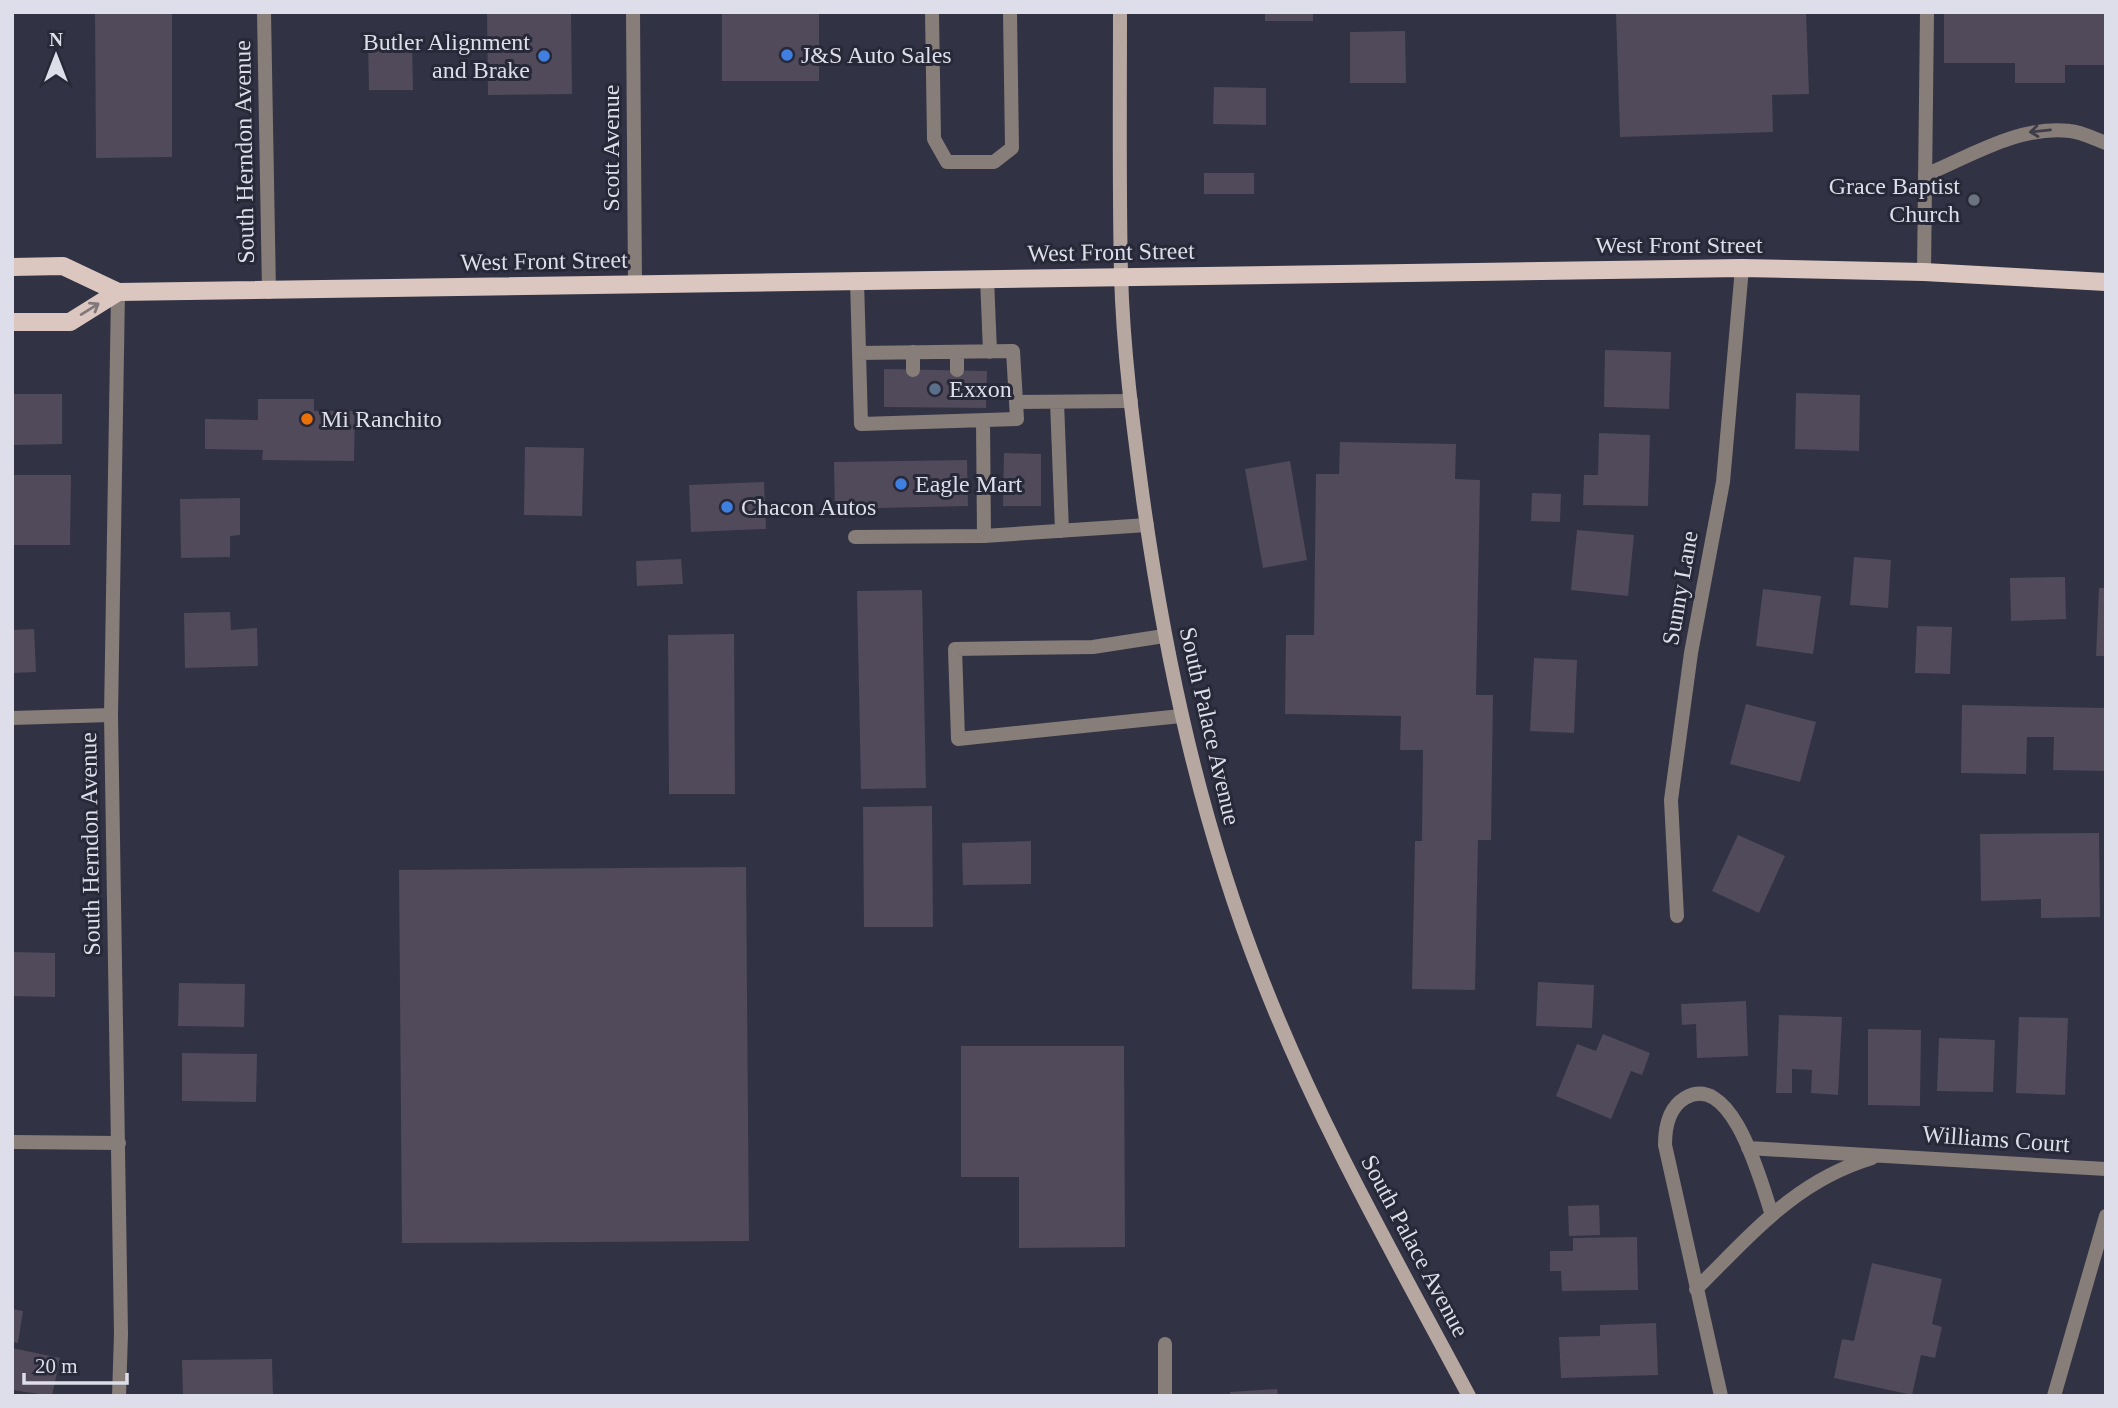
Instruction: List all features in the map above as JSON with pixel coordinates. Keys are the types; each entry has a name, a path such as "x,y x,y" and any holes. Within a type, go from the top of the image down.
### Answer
{"main road":[{"name":"South Palace Avenue","path":"1120,12 1121,276 1131,401 1164,636 1181,716 1213,838 1241,924 1283,1030 1340,1154 1469,1396"},
{"name":"West Front Street","path":"12,267 63,266 118,292 268,292 635,283 1742,268 1924,272 2106,282"},
{"path":"12,322 70,322 118,292"}],"street":[{"name":"South Herndon Avenue","path":"264,12 268,292"},
{"name":"Scott Avenue","path":"633,12 635,283"},
{"path":"932,12 934,139 947,162 994,162 1012,148 1010,12"},
{"path":"1924,272 1927,12"},
{"path":"1925,175 2024,133 2045,129 2073,131 2106,143"},
{"name":"Sunny Lane","path":"1677,916 1671,800 1691,653 1723,482 1742,268"},
{"path":"987,278 990,352"},
{"path":"857,280 859,353 861,424 914,415 959,415 983,421 1017,419 1013,351 859,353"},
{"name":"South Herndon Avenue","path":"118,292 111,715 121,1334 119,1396"},
{"path":"913,370 914,352"},
{"path":"957,352 957,370"},
{"path":"1016,402 1131,401"},
{"path":"1057,402 1062,531"},
{"path":"983,421 984,536"},
{"path":"855,537 984,536 1147,525"},
{"path":"1164,636 1093,647 954,649 958,739 1181,716"},
{"path":"12,718 111,715"},
{"path":"1721,1396 1665,1145 1667,1119 1685,1097 1699,1095 1720,1100 1733,1116 1748,1147 1772,1215"},
{"path":"12,1142 118,1143"},
{"name":"Williams Court","path":"1748,1147 2106,1169"},
{"name":"Williams Court","path":"1696,1289 1772,1215 1823,1176 1884,1155"},
{"path":"2054,1396 2106,1216"},
{"path":"1165,1344 1165,1396"}],"building":[{"path":"95,12 172,12 172,157 96,158"},
{"path":"487,12 571,12 572,94 488,95"},
{"path":"1265,12 1313,12 1313,21 1265,21"},
{"path":"1616,12 1806,12 1809,94 1772,95 1773,132 1620,137"},
{"path":"1944,12 2106,12 2106,65 2065,65 2065,83 2015,83 2015,63 1944,63"},
{"path":"722,13 819,13 819,81 722,81"},
{"path":"1405,31 1406,83 1350,83 1350,32"},
{"path":"368,41 412,41 413,90 369,90"},
{"path":"1214,87 1266,88 1266,125 1213,124"},
{"path":"1204,173 1254,173 1254,194 1204,194"},
{"path":"1605,350 1671,352 1669,409 1604,407"},
{"name":"Exxon","path":"884,369 987,371 986,408 884,407"},
{"path":"1796,393 1860,395 1859,451 1795,449"},
{"path":"12,394 62,394 62,444 12,445"},
{"path":"258,399 314,399 314,411 355,411 354,461 262,460 263,450 205,449 205,419 258,420"},
{"path":"1599,433 1650,435 1648,506 1583,505 1584,475 1598,475"},
{"path":"1340,442 1456,444 1455,479 1480,480 1476,695 1493,695 1491,840 1478,840 1475,990 1412,989 1415,841 1422,841 1423,750 1400,750 1401,716 1285,714 1286,635 1314,635 1316,474 1339,474"},
{"path":"525,447 584,448 582,516 524,515"},
{"path":"1004,453 1041,454 1041,506 1003,506"},
{"name":"Eagle Mart","path":"967,460 968,506 835,509 834,462"},
{"path":"1290,461 1307,560 1263,568 1245,469"},
{"path":"12,475 71,475 70,545 12,545"},
{"name":"Chacon Autos","path":"764,482 766,529 691,532 689,485"},
{"path":"1532,493 1561,494 1560,522 1531,521"},
{"path":"240,498 240,535 230,536 230,557 181,558 180,499"},
{"path":"1577,530 1634,535 1628,596 1571,590"},
{"path":"1854,557 1891,560 1888,608 1850,605"},
{"path":"681,559 683,584 637,586 636,561"},
{"path":"2065,577 2066,619 2011,621 2010,578"},
{"path":"2099,588 2106,588 2106,656 2096,656"},
{"path":"1763,589 1821,596 1813,654 1756,646"},
{"path":"922,590 926,788 861,789 857,591"},
{"path":"230,612 231,630 257,628 258,666 185,668 184,613"},
{"path":"1917,626 1952,627 1950,674 1915,673"},
{"path":"34,629 36,672 12,673 12,630"},
{"path":"734,634 735,794 669,794 668,635"},
{"path":"1534,658 1577,660 1574,733 1530,731"},
{"path":"1746,704 1816,722 1800,782 1730,764"},
{"path":"1962,705 2106,708 2106,771 2053,770 2054,737 2027,737 2026,774 1961,773"},
{"path":"932,806 933,927 864,927 863,807"},
{"path":"2099,833 2100,917 2041,918 2041,899 1981,901 1980,834"},
{"path":"1738,835 1785,856 1759,913 1712,891"},
{"path":"1031,841 1031,884 963,885 962,843"},
{"path":"746,867 749,1241 402,1243 399,870"},
{"path":"12,952 55,953 55,997 12,996"},
{"path":"1538,982 1594,985 1592,1028 1536,1026"},
{"path":"179,983 245,984 244,1027 178,1026"},
{"path":"1746,1001 1748,1056 1697,1058 1696,1024 1682,1025 1681,1004"},
{"path":"1779,1015 1842,1017 1838,1095 1811,1093 1812,1070 1792,1069 1792,1093 1776,1093"},
{"path":"2019,1017 2068,1018 2065,1095 2016,1093"},
{"path":"1868,1029 1921,1030 1920,1106 1868,1105"},
{"path":"1603,1034 1650,1053 1642,1075 1631,1071 1611,1119 1556,1096 1577,1044 1596,1051"},
{"path":"1939,1038 1995,1040 1993,1092 1937,1091"},
{"path":"961,1046 1124,1046 1125,1247 1019,1248 1019,1177 961,1177"},
{"path":"182,1053 257,1054 256,1102 182,1101"},
{"path":"1599,1205 1600,1235 1569,1236 1568,1206"},
{"path":"1637,1237 1638,1290 1562,1291 1561,1271 1550,1271 1550,1251 1573,1251 1573,1238"},
{"path":"1872,1263 1942,1279 1932,1324 1942,1327 1935,1358 1921,1355 1912,1395 1834,1378 1842,1339 1854,1341"},
{"path":"12,1309 23,1311 18,1343 12,1342"},
{"path":"1656,1323 1658,1375 1561,1378 1559,1337 1600,1336 1600,1325"},
{"path":"12,1348 60,1358 52,1396 12,1390"},
{"path":"272,1359 273,1396 183,1396 182,1360"},
{"path":"1277,1389 1278,1396 1230,1396 1230,1392"}],"place":[{"name":"J&S Auto Sales","path":"787,55"},
{"name":"Butler Alignment and Brake","path":"544,56"},
{"name":"Grace Baptist Church","path":"1974,200"},
{"name":"Exxon","path":"935,389"},
{"name":"Mi Ranchito","path":"307,419"},
{"name":"Eagle Mart","path":"901,484"},
{"name":"Chacon Autos","path":"727,507"}]}
